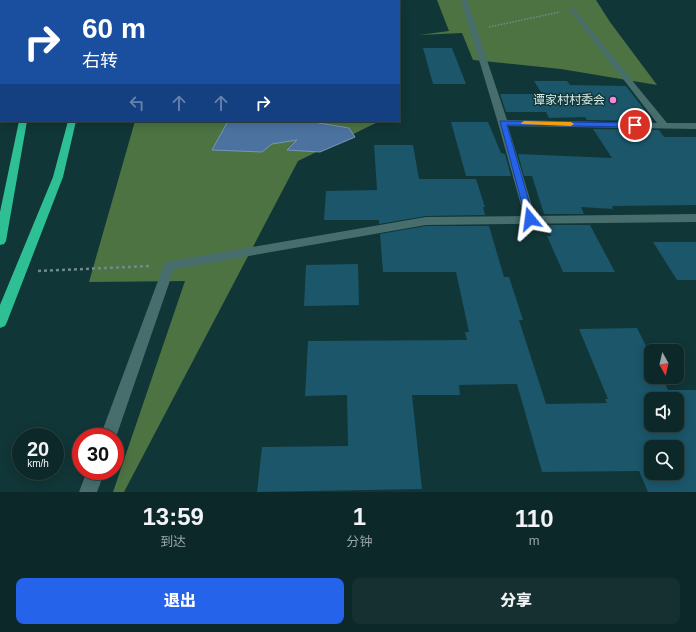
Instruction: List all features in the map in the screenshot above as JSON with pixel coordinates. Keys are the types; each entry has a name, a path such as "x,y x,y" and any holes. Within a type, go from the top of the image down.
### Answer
{"highway":[{"path":"0,241 23,122"},
{"path":"0,322 58,177 72,122"}],"street":[{"path":"464,0 503,123 530,219"},
{"path":"572,9 664,125"},
{"path":"503,123 696,126"},
{"path":"111,428 169,265 426,221 696,218"},
{"path":"88,492 93,480"}],"path":[{"path":"473,30 572,9"},
{"path":"31,271 169,265"}],"green space":[{"path":"437,0 596,0 610,22 657,85 561,69 473,60 462,33 419,35 449,31"},
{"path":"135,122 378,122 298,161 124,492 113,492 117,480 124,480 124,460 185,281 89,282"}],"water":[{"path":"227,122 313,122 349,128 355,137 320,152 287,150 297,140 272,144 262,152 212,150"}],"building":[{"path":"423,48 452,48 466,84 433,84"},
{"path":"534,81 567,81 570,85 626,86 653,121 587,120 585,117 549,118 546,112 506,112 500,94 542,94"},
{"path":"451,122 488,122 501,153 505,154 511,176 466,176"},
{"path":"593,129 659,130 664,137 696,137 696,205 612,206 613,209 581,207 584,214 544,214 532,176 524,176 518,154 612,158"},
{"path":"374,145 413,145 419,179 476,179 485,207 483,207 485,215 426,216 379,224 379,220 324,220 326,191 377,190"},
{"path":"548,225 590,225 615,272 563,272 547,236 551,236"},
{"path":"426,226 489,226 504,277 509,277 523,320 519,320 546,404 607,403 605,399 608,399 579,329 637,328 645,344 644,384 665,384 668,390 696,390 696,492 648,492 639,471 542,472 517,384 459,385 460,395 412,395 422,489 257,492 262,447 348,446 347,395 305,396 308,341 467,340 465,332 469,332 456,272 383,272 380,234"},
{"path":"653,242 696,242 696,280 677,280"},
{"path":"358,264 359,305 304,306 306,265"}],"slow traffic":[{"path":"524,123 571,124"}],"place":[{"name":"谭家村村委会","path":"613,100"}],"route":[{"path":"530,219 503,123 635,125"}]}
